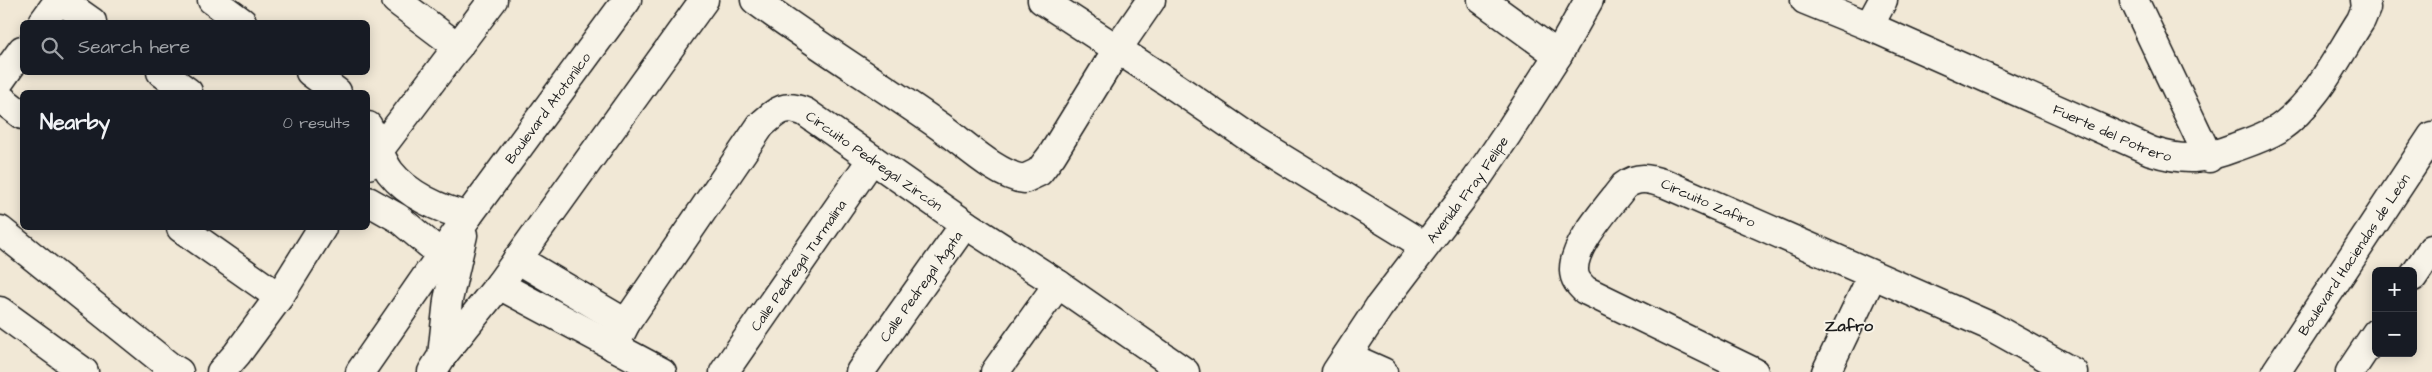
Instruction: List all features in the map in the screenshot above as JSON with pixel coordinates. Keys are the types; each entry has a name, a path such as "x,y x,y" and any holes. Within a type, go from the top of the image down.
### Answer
{"street":[{"path":"45,20 60,0 89,20"},
{"path":"212,0 239,20"},
{"path":"396,0 458,47"},
{"path":"468,216 443,209 407,188 390,172 371,147 458,47 493,0"},
{"name":"Boulevard Atotonilco","path":"360,372 468,216 627,0"},
{"path":"437,364 499,284 704,0"},
{"path":"755,0 806,38 941,127 1005,174 1024,179 1032,177 1052,155 1118,48 1151,0"},
{"path":"1042,0 1118,48 1257,143 1425,246"},
{"path":"1482,0 1558,55"},
{"name":"Avenida Fray Felipe","path":"1342,364 1378,307 1476,180 1558,55 1590,0"},
{"name":"Fuerte del Potrero","path":"1805,0 1869,26 2151,151 2172,158 2190,160 2209,158 2259,139 2292,118 2315,92 2361,20 2366,8 2365,0"},
{"path":"1869,26 1883,0"},
{"path":"2134,0 2209,158"},
{"path":"0,81 20,53"},
{"path":"165,75 185,90"},
{"path":"314,75 334,90"},
{"path":"0,98 20,113"},
{"name":"Circuito Pedregal Zircón","path":"614,347 626,324 761,126 775,113 785,108 794,108 806,112 964,224 1058,284 1185,372"},
{"name":"Boulevard Haciendas de León","path":"2289,367 2432,136"},
{"name":"Calle Pedregal Turmalina","path":"724,372 872,159"},
{"name":"Circuito Zafiro","path":"1754,372 1585,290 1577,282 1574,263 1579,248 1624,186 1630,181 1640,178 1666,184 1872,276 1990,326 2073,372"},
{"path":"370,202 398,218 442,255"},
{"name":"Boulevard Atotonilco","path":"437,364 448,300 468,216"},
{"name":"Calle Pedregal Ágata","path":"860,372 964,224"},
{"path":"0,230 161,360 179,372"},
{"path":"184,230 279,297"},
{"path":"221,372 237,354 279,297 321,230"},
{"path":"2417,271 2432,248"},
{"path":"517,259 626,324"},
{"path":"1826,372 1872,276"},
{"path":"499,284 662,372"},
{"path":"995,372 1058,284"},
{"path":"0,311 84,372"},
{"path":"2350,372 2372,339"},
{"path":"1342,364 1383,372"}],"district":[{"name":"Zafro","path":"1849,325"}]}
